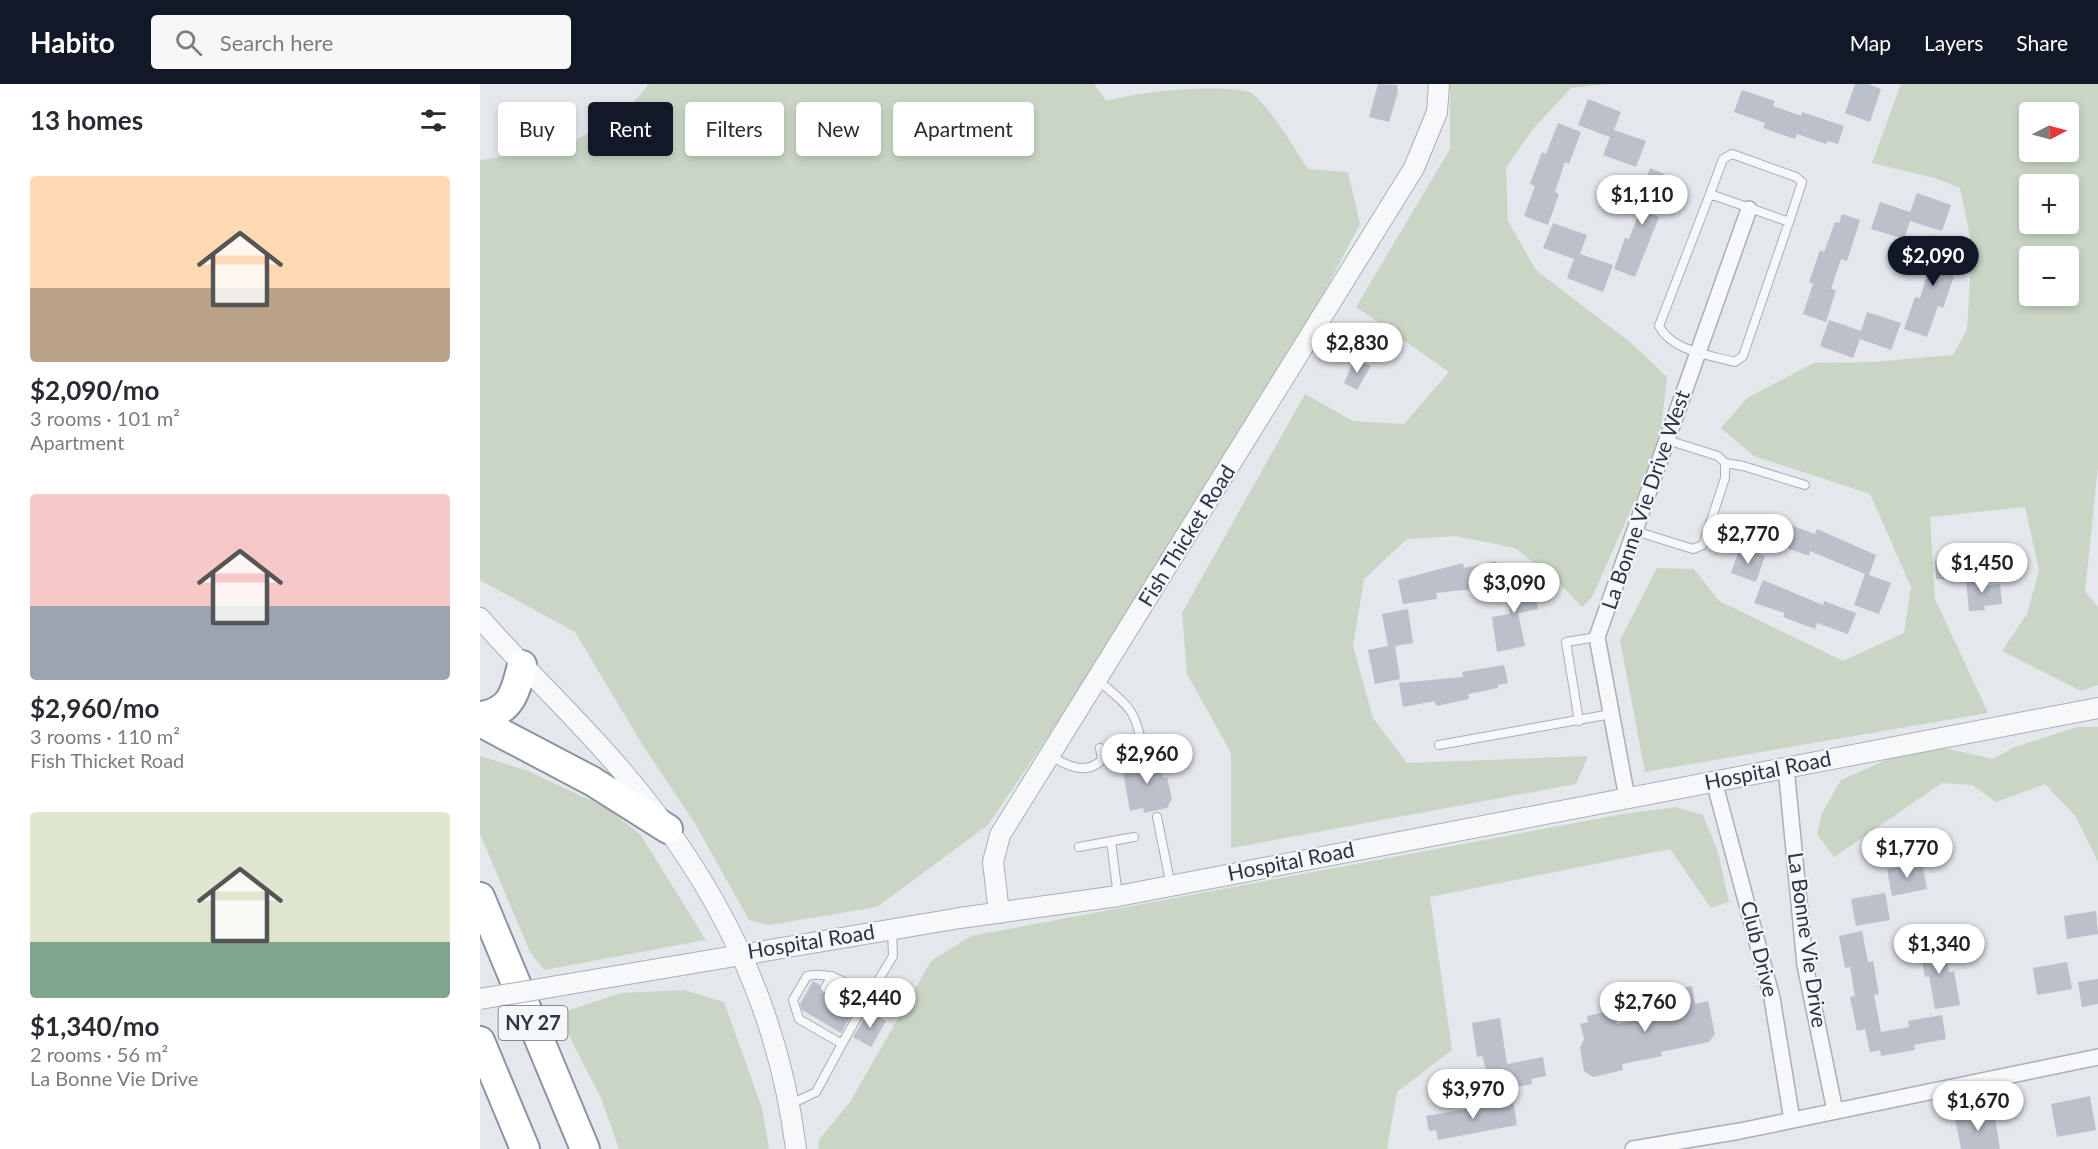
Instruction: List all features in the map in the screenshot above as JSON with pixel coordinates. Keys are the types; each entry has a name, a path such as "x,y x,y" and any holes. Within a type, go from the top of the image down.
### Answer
{"highway":[{"path":"480,716 495,713 509,703 522,665"},
{"path":"480,722 592,780 668,829"},
{"name":"NY 27","path":"480,897 585,1149"},
{"name":"NY 27","path":"480,1041 525,1149"}],"street":[{"name":"Fish Thicket Road","path":"999,913 993,876 994,850 1008,821 1414,168 1437,112 1439,84"},
{"name":"La Bonne Vie Drive West","path":"1627,798 1597,637 1749,208"},
{"path":"480,618 622,771 668,829 713,896 741,953 765,1012 789,1105 796,1149"},
{"name":"Hospital Road","path":"480,999 741,953 1118,896 2098,708"},
{"name":"La Bonne Vie Drive","path":"1786,767 1805,965 1835,1111"},
{"name":"Club Drive","path":"1714,781 1772,998 1792,1120"},
{"path":"1634,1149 1792,1120 2098,1057"}],"lane":[{"path":"1732,154 1785,173 1802,182 1789,222 1743,356 1735,362 1698,352 1674,343 1664,336 1659,327 1723,159 1732,154"},
{"path":"1710,194 1789,222"},
{"path":"1667,440 1718,456 1725,463 1743,466 1805,485"},
{"path":"1635,531 1693,549 1703,545 1725,478 1725,463"},
{"path":"1579,721 1566,642 1597,637"},
{"path":"1097,680 1136,717 1143,750"},
{"path":"1439,745 1611,714"},
{"path":"1050,756 1074,768 1083,769 1096,766 1102,760 1100,748"},
{"path":"1157,817 1171,886"},
{"path":"1080,847 1134,837"},
{"path":"1110,841 1118,896"},
{"path":"789,1105 816,1092 893,956 892,929"},
{"path":"842,1044 799,1019 793,1000 807,976 818,974 832,976 869,996"},
{"path":"825,988 832,976"},
{"path":"841,998 849,985"},
{"path":"806,1023 811,1015"},
{"path":"822,1033 827,1024"}],"green space":[{"path":"649,84 1094,84 1106,101 1139,94 1179,90 1236,90 1250,92 1266,107 1308,169 1348,172 1360,224 1316,308 1083,685 988,825 877,907 769,925 749,920 694,822 642,744 575,632 480,580 480,160 505,156 576,156 576,140 588,133 588,156 673,156 673,102 634,102"},
{"path":"1450,84 1608,84 1571,88 1533,129 1506,168 1508,221 1536,270 1630,342 1667,377 1659,447 1592,597 1582,607 1559,583 1515,548 1456,536 1407,539 1364,579 1353,646 1373,718 1407,763 1588,756 1576,784 1231,848 1231,753 1187,674 1182,613 1305,394 1353,421 1404,424 1449,372 1356,307 1450,149"},
{"path":"1901,84 2098,84 2098,467 2085,591 2098,607 2098,685 2081,691 2002,651 2027,614 2039,570 2025,507 1930,517 1935,599 1988,713 1645,772 1620,640 1657,568 1694,569 1719,601 1843,661 1904,633 1911,587 1870,494 1754,456 1721,428 1747,398 1814,363 1873,362 1953,355 1967,330 1972,246 1960,188 1935,178 1872,163"},
{"path":"2077,727 2098,727 2098,862 2076,817 2045,784 1996,802 1972,785 1942,783 1834,857 1817,834 1822,813 1841,780 1915,747 1949,749 1993,759 2015,747"},
{"path":"480,756 528,771 605,807 640,834 706,940 544,970 530,952 480,834"},
{"path":"1676,807 1703,815 1718,852 1729,902 1711,908 1670,849 1430,897 1452,1050 1397,1092 1387,1149 819,1149 818,1141 850,1102 931,961 971,936 1623,814"},
{"path":"684,990 724,1002 762,1108 769,1149 619,1149 601,1098 558,1014 621,993"}],"building":[{"path":"1378,84 1397,85 1398,92 1389,122 1369,117"},
{"path":"1855,84 1868,84 1881,89 1870,122 1845,113"},
{"path":"1742,90 1775,101 1773,106 1801,116 1802,112 1844,126 1838,144 1828,141 1826,144 1797,134 1795,139 1763,128 1765,123 1734,112"},
{"path":"1588,99 1621,112 1614,130 1646,141 1636,167 1603,155 1610,137 1578,125"},
{"path":"1558,123 1581,132 1569,164 1565,162 1555,192 1559,194 1548,225 1524,216 1535,186 1530,184 1542,152 1546,154"},
{"path":"1650,168 1664,174 1660,184 1665,185 1654,215 1659,217 1635,277 1614,269 1625,238 1629,239 1640,210 1636,209"},
{"path":"1917,193 1951,205 1942,231 1910,221 1904,239 1871,229 1880,202 1910,212"},
{"path":"1842,214 1860,220 1847,261 1841,259 1831,289 1836,290 1826,322 1803,314 1813,284 1809,282 1820,250 1824,252 1835,222 1839,223"},
{"path":"1553,223 1587,235 1580,254 1613,265 1603,292 1567,278 1574,259 1543,248"},
{"path":"1935,235 1959,244 1948,274 1954,276 1943,308 1938,306 1927,337 1904,329 1915,297 1920,298 1929,269 1925,267"},
{"path":"1867,312 1901,323 1891,350 1860,339 1853,358 1820,346 1829,320 1861,331"},
{"path":"1355,358 1371,366 1357,390 1344,383"},
{"path":"1774,523 1783,527 1785,523 1815,534 1817,529 1876,555 1869,575 1891,583 1879,614 1854,605 1865,574 1810,551 1809,556 1767,541"},
{"path":"1740,547 1765,556 1756,582 1731,573"},
{"path":"1949,560 1950,579 1936,579 1935,561"},
{"path":"1496,561 1501,586 1436,593 1437,599 1403,604 1398,580 1463,563 1464,568"},
{"path":"1965,569 1974,580 1982,579 1983,586 2000,584 2002,604 1984,606 1985,610 1969,611"},
{"path":"1531,576 1538,609 1518,614 1525,646 1497,652 1492,617 1510,614 1505,581"},
{"path":"1763,580 1823,605 1824,601 1856,613 1848,634 1817,623 1815,629 1783,617 1785,613 1754,603"},
{"path":"1408,609 1413,643 1395,646 1400,679 1375,684 1368,650 1388,646 1382,614"},
{"path":"1504,665 1508,683 1498,685 1498,688 1468,694 1469,699 1436,706 1435,701 1403,707 1399,683 1463,677 1462,672"},
{"path":"1158,754 1163,778 1167,777 1172,799 1167,808 1144,813 1143,808 1130,811 1122,766 1135,764 1134,759"},
{"path":"1922,863 1927,889 1892,896 1887,869"},
{"path":"1885,893 1890,920 1856,926 1851,899"},
{"path":"2096,911 2098,934 2067,939 2064,916"},
{"path":"1862,931 1868,962 1873,961 1879,994 1874,995 1881,1032 1909,1027 1908,1021 1942,1015 1946,1039 1914,1045 1915,1050 1881,1056 1880,1050 1870,1052 1865,1029 1857,1031 1850,997 1855,996 1850,967 1845,968 1839,936"},
{"path":"1943,940 1949,972 1954,971 1960,1005 1935,1009 1929,976 1925,977 1919,944"},
{"path":"2067,962 2072,989 2037,995 2033,968"},
{"path":"2098,979 2098,1004 2082,1007 2078,982"},
{"path":"813,981 820,985 822,993 830,991 836,995 838,1003 846,1001 856,1006 841,1033 802,1010 800,1004"},
{"path":"1692,986 1695,1004 1708,1001 1715,1034 1709,1042 1661,1052 1662,1056 1622,1064 1623,1070 1593,1077 1584,1071 1580,1048 1584,1039 1580,1024 1588,1022 1587,1016 1614,1010 1617,1024 1636,1020 1646,1005 1666,1001 1664,992"},
{"path":"869,1011 886,1021 871,1047 853,1037"},
{"path":"1500,1018 1507,1064 1543,1057 1546,1076 1531,1079 1532,1084 1516,1087 1514,1078 1490,1082 1482,1056 1477,1057 1472,1023"},
{"path":"2090,1096 2096,1130 2057,1137 2051,1104"},
{"path":"1513,1101 1517,1125 1438,1140 1436,1130 1429,1131 1426,1116"},
{"path":"1994,1112 2000,1149 1961,1149 1955,1118"}]}
